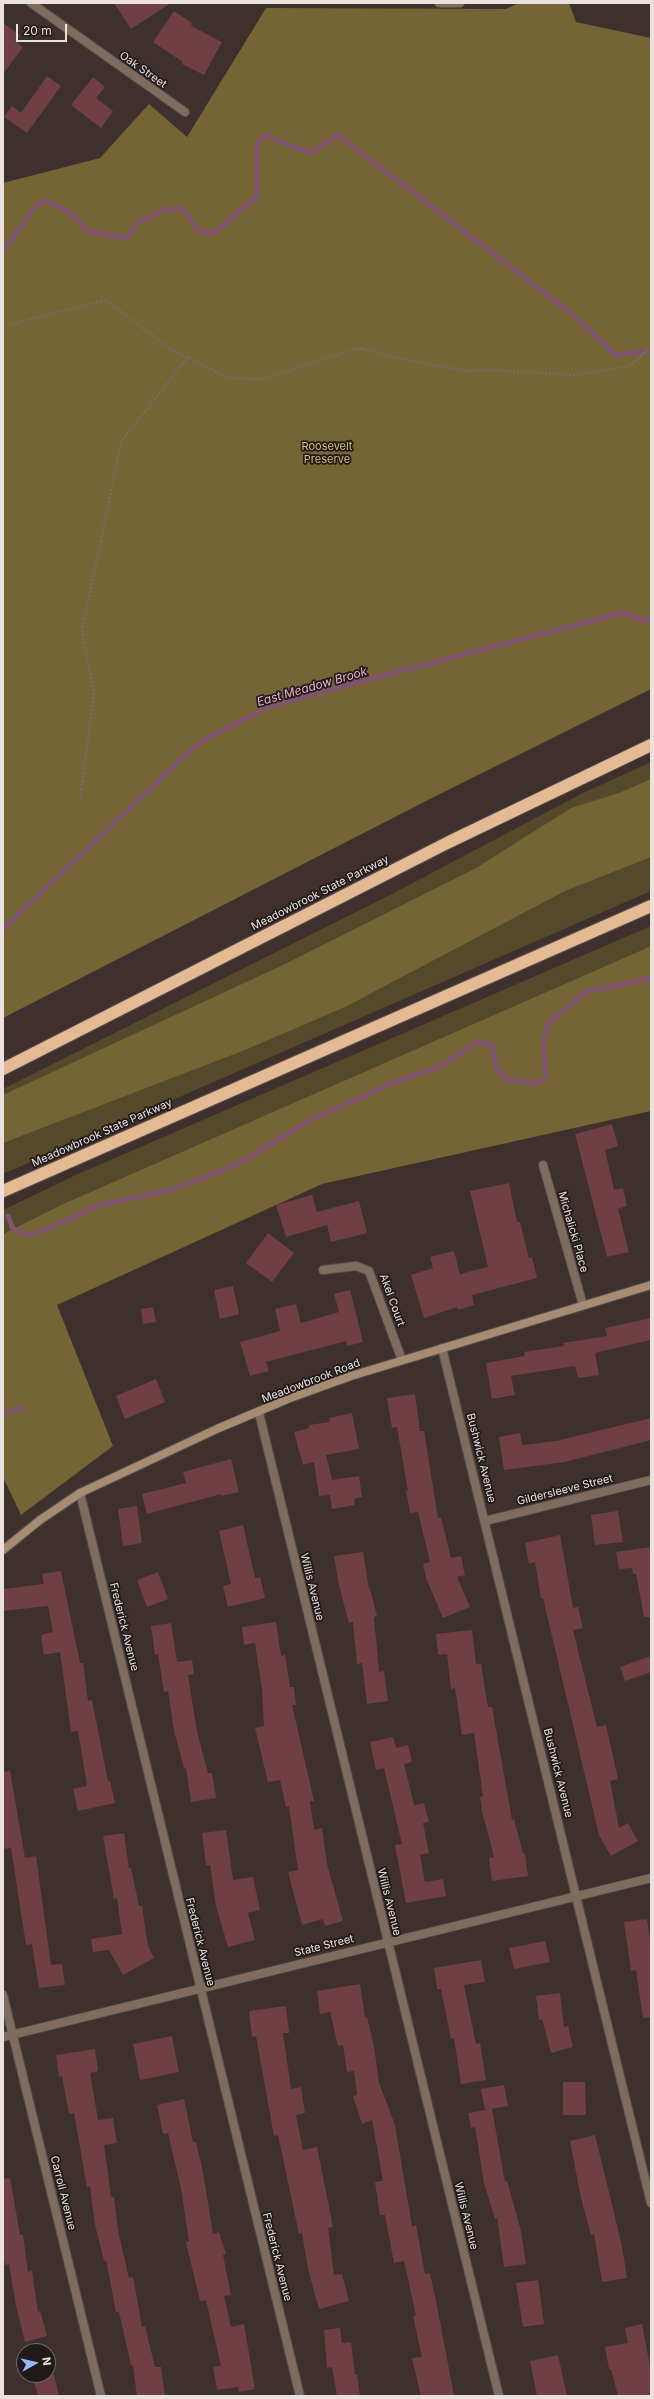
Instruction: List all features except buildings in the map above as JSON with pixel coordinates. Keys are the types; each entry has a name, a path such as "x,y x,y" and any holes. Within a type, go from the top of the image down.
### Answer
{"highway":[{"name":"Meadowbrook State Parkway","path":"3,1069 449,842 651,745"},
{"name":"Meadowbrook State Parkway","path":"3,1191 651,906"}],"street":[{"name":"Oak Street","path":"31,3 185,112"},
{"path":"439,3 460,3"},
{"name":"Michalicki Place","path":"543,1165 583,1305"},
{"name":"Akel Court","path":"323,1270 356,1266 369,1271 402,1360"},
{"name":"Meadowbrook Road","path":"3,1550 40,1520 80,1493 219,1428 304,1393 402,1360 651,1285"},
{"name":"Bushwick Avenue","path":"442,1348 651,2203"},
{"name":"Willis Avenue","path":"259,1412 387,1942 499,2396"},
{"name":"Gildersleeve Street","path":"485,1521 651,1480"},
{"name":"Frederick Avenue","path":"80,1493 300,2396"},
{"name":"State Street","path":"3,2037 651,1878"},
{"name":"Carroll Avenue","path":"3,1995 101,2396"}],"path":[{"path":"3,326 106,300 169,348 229,378 263,379 359,348 403,359 468,371 491,370 576,375 630,366 651,347"},
{"path":"80,798 94,694 82,631 121,442 188,358"}],"shaded area":[{"path":"651,762 651,891 3,1174 3,1089 388,896 583,793"},
{"path":"651,926 651,946 63,1204 3,1234 3,1210 78,1174"}],"green space":[{"name":"Roosevelt Preserve","path":"519,3 569,3 576,22 651,38 651,689 430,799 3,1018 3,183 100,158 149,104 187,137 266,8 506,9"},
{"path":"651,779 651,857 565,891 345,1007 245,1050 3,1143 3,1095 285,964 476,868 571,808 619,793"},
{"path":"651,946 651,1111 322,1184 57,1305 113,1446 21,1515 3,1477 3,1234 63,1204"}],"waterway":[{"path":"3,251 34,208 45,200 74,215 87,231 127,238 137,223 164,210 182,208 198,231 215,233 257,196 257,144 265,135 310,153 338,135 571,313 616,355 651,351"},
{"name":"East Meadow Brook","path":"3,929 198,743 266,708 621,613 644,620 651,620"},
{"path":"8,1216 13,1229 28,1235 50,1228 96,1206 172,1190 240,1163 309,1121 392,1083 441,1066 477,1042 492,1045 496,1068 506,1079 535,1083 546,1078 543,1040 548,1024 585,992 651,978"},
{"path":"3,1414 22,1408"}]}
